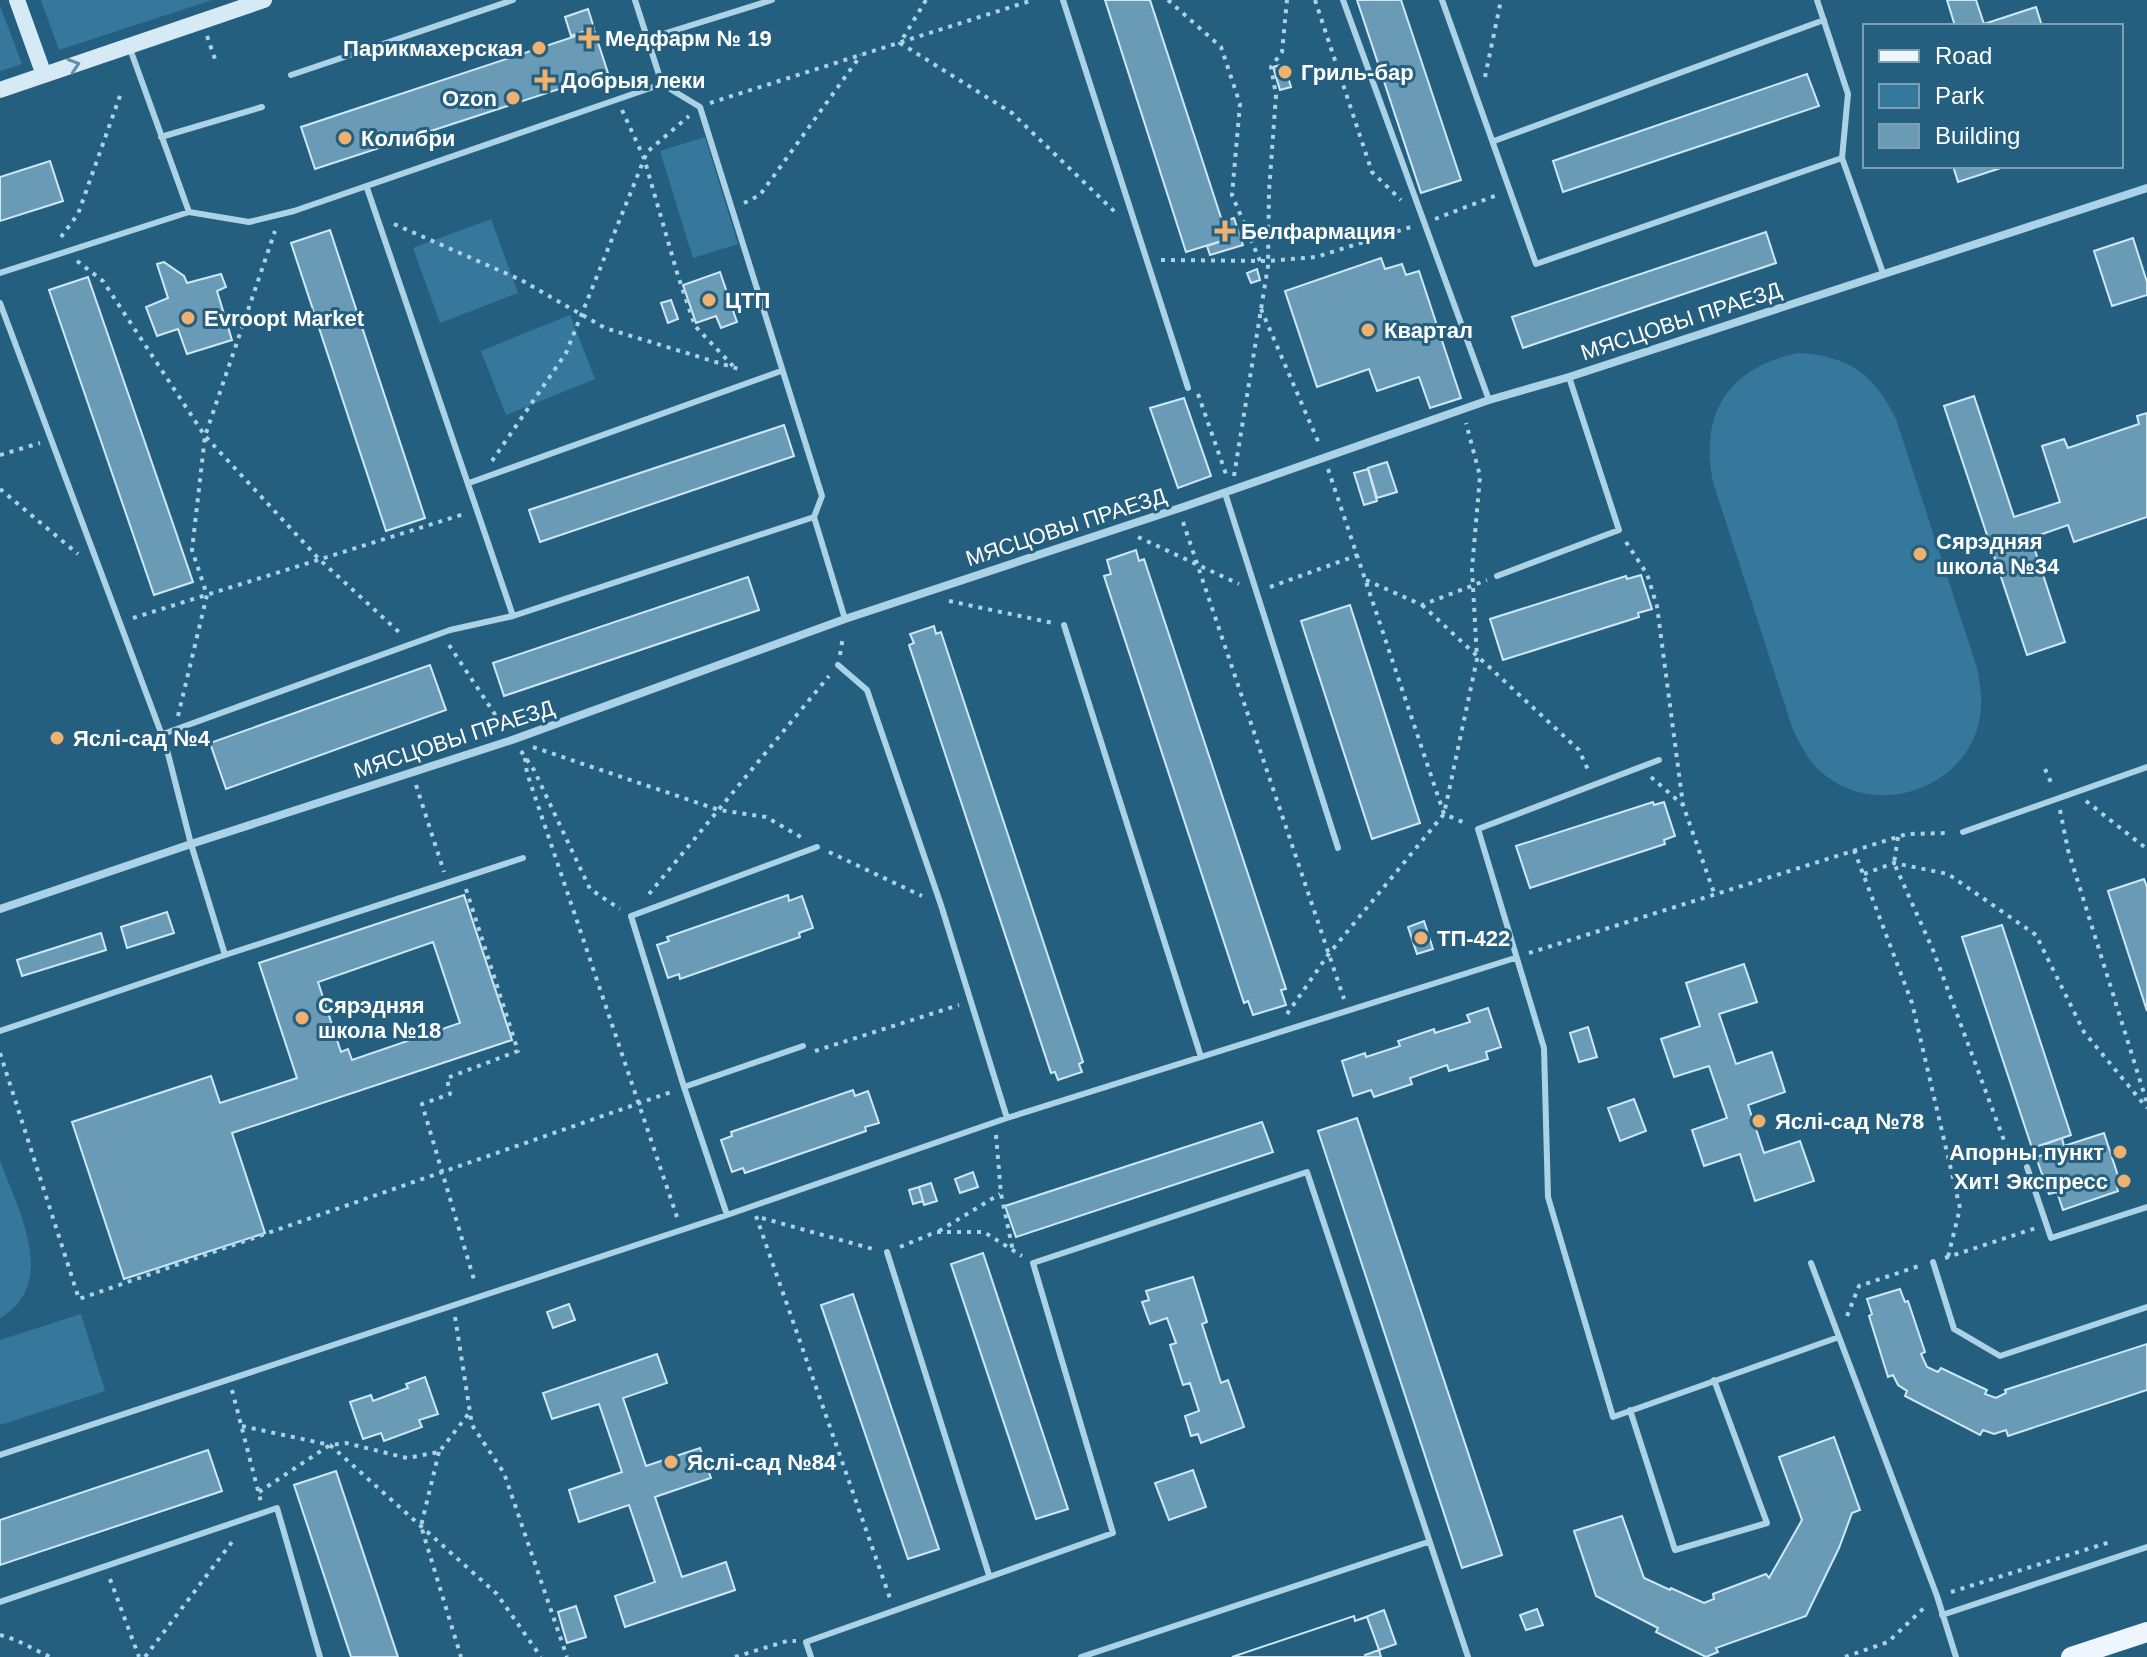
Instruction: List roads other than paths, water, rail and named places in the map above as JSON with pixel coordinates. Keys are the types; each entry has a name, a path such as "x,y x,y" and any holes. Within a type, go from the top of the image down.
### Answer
{"main road":[{"path":"17,0 44,75"},
{"path":"0,90 264,0"},
{"path":"2071,1657 2147,1632"}],"street":[{"name":"МЯСЦОВЫ ПРАЕЗД","path":"0,909 512,740 845,619 1118,529 1462,409 2147,188"}],"lane":[{"path":"291,75 513,0"},
{"path":"635,0 662,84 700,107 822,496 814,517 845,619"},
{"path":"647,39 772,0"},
{"path":"1063,0 1188,388"},
{"path":"1343,0 1489,400"},
{"path":"1442,0 1536,264 1842,158"},
{"path":"1817,0 1848,94 1842,158 1883,273"},
{"path":"1494,141 1824,20"},
{"path":"129,46 189,212"},
{"path":"0,273 189,212 249,222 280,214 367,188 662,84"},
{"path":"161,137 262,107"},
{"path":"367,188 513,616"},
{"path":"0,303 166,746"},
{"path":"469,483 781,371"},
{"path":"1497,576 1619,530 1569,377"},
{"path":"1228,491 1256,592 1338,848"},
{"path":"225,955 191,844 163,734 441,633 513,616 814,517"},
{"path":"1064,625 1201,1057"},
{"path":"838,665 867,690 941,905 1007,1118"},
{"path":"1659,760 1478,829 1544,1048 1548,1197 1613,1417 1839,1337"},
{"path":"1963,832 2147,767"},
{"path":"727,1215 631,916 817,847"},
{"path":"0,1031 523,858"},
{"path":"0,1455 753,1207 1007,1118 1515,958"},
{"path":"684,1087 803,1046"},
{"path":"2027,1167 2051,1238 2147,1207"},
{"path":"811,1657 806,1642 1113,1533 1033,1263 1307,1172 1468,1657"},
{"path":"887,1252 989,1575"},
{"path":"1933,1262 1954,1329 2000,1356 2147,1307"},
{"path":"1811,1263 1956,1657"},
{"path":"1630,1410 1675,1550 1767,1523 1714,1380"},
{"path":"0,1602 277,1508 320,1657"},
{"path":"1081,1657 1428,1542"},
{"path":"1942,1615 2147,1547"}],"place":[{"name":"Медфарм № 19","path":"589,38"},
{"name":"Парикмахерская","path":"539,48"},
{"name":"Гриль-бар","path":"1285,72"},
{"name":"Добрыя леки","path":"545,80"},
{"name":"Ozon","path":"513,98"},
{"name":"Колибри","path":"345,138"},
{"name":"Белфармация","path":"1225,231"},
{"name":"ЦТП","path":"709,300"},
{"name":"Evroopt Market","path":"188,318"},
{"name":"Квартал","path":"1368,330"},
{"name":"Сярэдняя школа №34","path":"1920,554"},
{"name":"Яслі-сад №4","path":"57,738"},
{"name":"ТП-422","path":"1421,938"},
{"name":"Сярэдняя школа №18","path":"302,1018"},
{"name":"Яслі-сад №78","path":"1759,1121"},
{"name":"Апорны пункт","path":"2120,1152"},
{"name":"Хит! Экспресс","path":"2124,1181"},
{"name":"Яслі-сад №84","path":"671,1462"}]}
